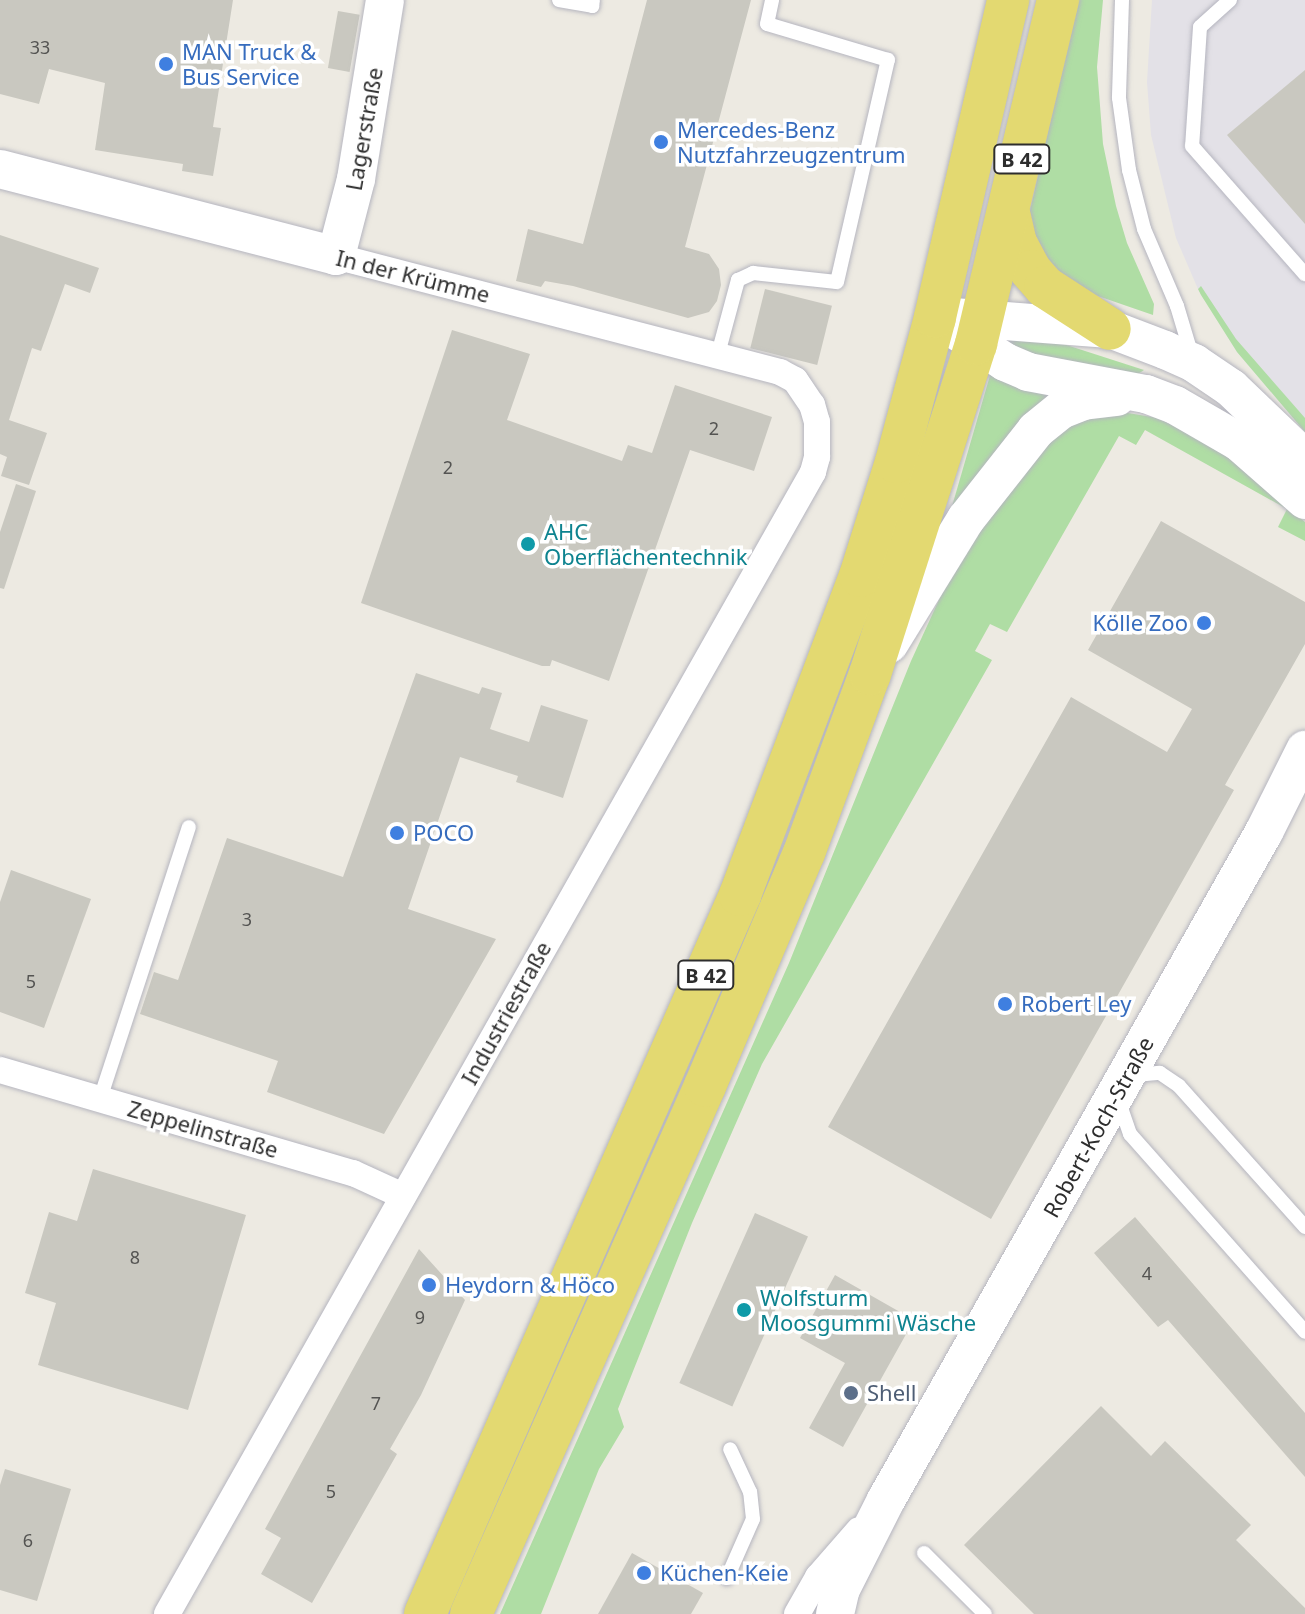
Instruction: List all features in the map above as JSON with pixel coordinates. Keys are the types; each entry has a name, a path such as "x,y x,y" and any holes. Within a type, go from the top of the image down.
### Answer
{"main road":[{"name":"Lagerstraße","path":"336,256 356,179 385,0"},
{"name":"B 42","path":"425,1614 665,1073 786,779 860,576 896,462 935,317 1008,0"},
{"name":"B 42","path":"471,1614 705,1086 804,853 870,674 979,330 1058,0"},
{"name":"In der Krümme","path":"0,169 336,256"},
{"path":"1009,213 1016,243 1031,271 1045,287 1110,329 1194,363 1256,410 1305,459"},
{"path":"935,317 979,330 1110,329"},
{"path":"979,330 1028,372 1146,394 1187,411 1239,442 1305,500"},
{"path":"870,674 966,519 1036,430 1061,410 1083,401 1146,394"},
{"name":"Robert-Koch-Straße","path":"835,1614 841,1589 886,1500 1264,832 1305,750"},
{"path":"1264,832 1305,774"}],"street":[{"name":"In der Krümme","path":"336,256 765,366 787,376 804,391 812,405"},
{"name":"Industriestraße","path":"167,1614 813,472 819,441 812,405"},
{"name":"Zeppelinstraße","path":"0,1070 353,1173 403,1196"},
{"name":"Robert-Koch-Straße","path":"797,1614 818,1577 886,1500"}],"lane":[{"path":"559,0 592,6 593,0"},
{"path":"718,354 738,280 753,273 837,282 888,60 767,24 772,0"},
{"path":"1122,0 1118,87 1129,170 1144,229 1177,306 1194,363"},
{"path":"1230,0 1200,27 1192,146 1305,274"},
{"path":"100,1099 189,827"},
{"path":"1305,1227 1170,1079 1160,1073 1141,1072 1122,1084 1121,1115 1130,1134 1305,1332"},
{"path":"727,1578 753,1519 750,1492 730,1449"},
{"path":"924,1553 985,1614"}],"shaded area":[{"path":"1152,0 1305,0 1305,432 1237,352 1198,289 1176,238 1151,135 1147,82"}],"green space":[{"path":"1078,0 1103,0 1097,67 1103,144 1116,206 1127,243 1154,304 1153,315 1092,294 1066,280 1037,247 1029,215"},
{"path":"1201,286 1236,339 1305,418 1305,432 1237,352 1201,295 1198,289"},
{"path":"1002,339 1051,340 1144,370 1138,374 1039,363"},
{"path":"993,365 1079,389 944,534"},
{"path":"1122,412 1158,418 1223,452 1305,522 1305,541 1278,527 1287,509 1145,430 1136,445 1119,436 1007,632 990,624 975,651 992,660 762,1064 692,1223 618,1409 624,1427 599,1469 541,1614 500,1614 789,963 911,661 943,591 968,547 1029,458 1073,422"}],"building":[{"name":"MAN Truck & Bus Service","path":"0,0 233,0 213,127 221,128 213,176 182,171 183,164 95,150 105,83 49,69 39,104 0,94"},
{"name":"Mercedes-Benz Nutzfahrzeugzentrum","path":"647,0 751,0 685,247 709,254 719,269 721,285 717,301 709,312 688,318 573,286 545,281 541,287 516,281 528,229 583,244"},
{"path":"338,11 360,15 350,72 328,68"},
{"path":"1305,70 1305,224 1227,135"},
{"path":"0,235 99,268 90,293 65,284 41,351 32,348 9,420 47,433 29,485 1,476 7,457 0,454"},
{"path":"765,289 832,306 817,365 750,348"},
{"path":"452,330 530,354 507,420 622,461 628,445 652,453 675,385 772,417 754,471 690,450 609,681 552,660 550,666 542,666 361,603"},
{"path":"16,484 36,491 4,589 0,588 0,532"},
{"name":"Robert Ley","path":"1161,521 1305,602 1305,644 1225,785 1234,790 991,1219 828,1127 1071,697 1167,752 1192,709 1088,650"},
{"path":"416,673 479,694 482,687 502,693 490,729 529,742 541,705 588,720 563,798 516,782 518,776 460,757 408,909 496,939 384,1134 267,1092 278,1061 140,1014 154,972 178,980 227,838 343,877"},
{"path":"11,870 91,899 44,1028 0,1012 0,902"},
{"path":"93,1169 246,1215 188,1410 38,1365 56,1303 25,1293 49,1212 77,1221"},
{"name":"Wolfsturm Moosgummi Wäsche","path":"755,1213 808,1237 732,1407 679,1383"},
{"path":"1135,1217 1305,1413 1305,1477 1168,1320 1158,1327 1094,1253"},
{"path":"419,1249 465,1300 421,1395 390,1449 397,1454 312,1603 261,1574 281,1538 265,1529"},
{"path":"835,1275 914,1320 843,1447 809,1428 845,1363 800,1338"},
{"path":"1101,1406 1151,1456 1165,1441 1251,1525 1236,1540 1305,1608 1305,1614 1034,1614 964,1545"},
{"path":"5,1469 71,1489 37,1601 0,1590 0,1485"},
{"name":"Küchen-Keie","path":"632,1553 703,1593 691,1614 598,1614"}],"place":[{"name":"MAN Truck & Bus Service","path":"166,64"},
{"name":"Mercedes-Benz Nutzfahrzeugzentrum","path":"661,142"},
{"name":"AHC Oberflächentechnik","path":"528,544"},
{"name":"Kölle Zoo","path":"1204,623"},
{"name":"POCO","path":"397,833"},
{"name":"Robert Ley","path":"1005,1004"},
{"name":"Heydorn & Höco","path":"429,1285"},
{"name":"Wolfsturm Moosgummi Wäsche","path":"744,1310"},
{"name":"Shell","path":"851,1393"},
{"name":"Küchen-Keie","path":"644,1573"}]}
